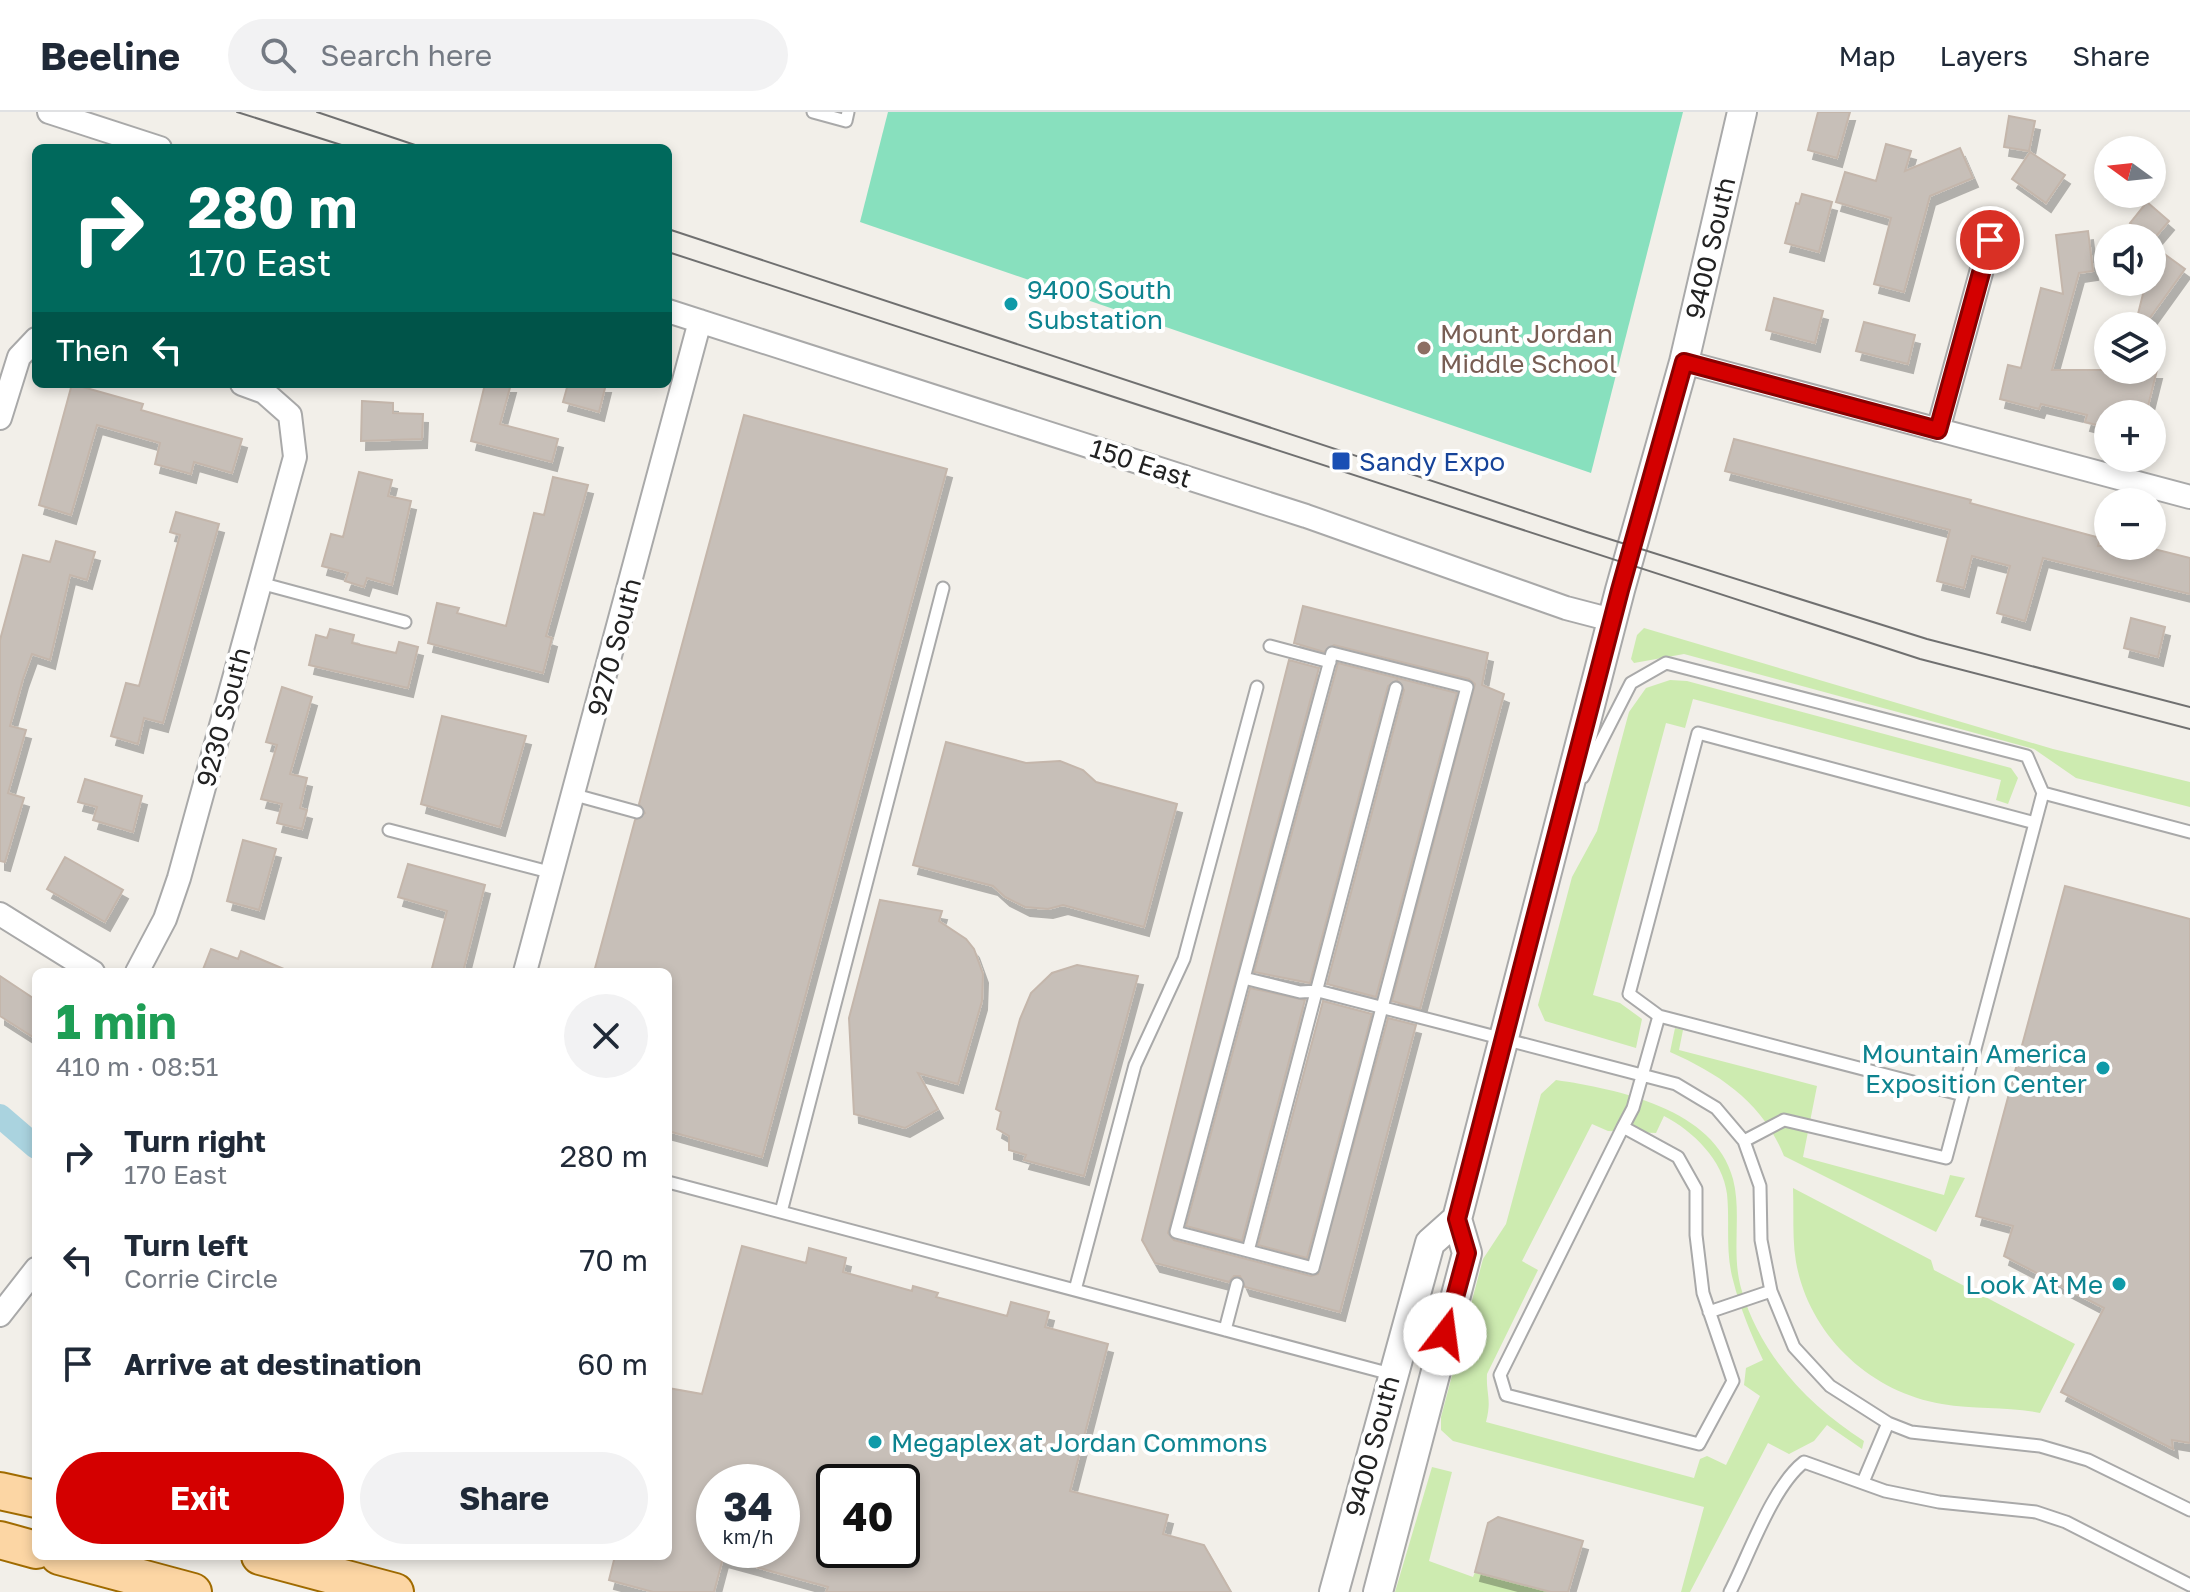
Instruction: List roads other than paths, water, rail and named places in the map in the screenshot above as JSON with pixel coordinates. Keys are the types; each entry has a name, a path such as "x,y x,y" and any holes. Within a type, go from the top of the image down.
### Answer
{"main road":[{"path":"0,1491 32,1498"},
{"path":"0,1540 32,1549"},
{"path":"74,1560 193,1592"},
{"path":"275,1560 395,1592"}],"street":[{"path":"49,112 148,144"},
{"name":"9400 South","path":"1378,1592 1467,1253 1457,1219 1612,620 1684,362 1742,112"},
{"path":"1938,430 1990,240"},
{"name":"150 East","path":"672,312 1306,516 1566,608 1612,620"},
{"name":"9270 South","path":"526,968 700,321"},
{"path":"0,418 19,357 32,343"},
{"path":"1684,362 2190,497"},
{"name":"9230 South","path":"139,968 165,919 179,878 295,457 290,415 264,392 253,388"},
{"path":"0,914 87,968"},
{"name":"9400 South","path":"1334,1592 1391,1374 1430,1243 1457,1219"},
{"path":"3,1305 32,1273"}],"lane":[{"path":"813,112 846,121 848,112"},
{"path":"260,583 405,622"},
{"path":"781,1212 943,588"},
{"path":"1270,646 1330,662"},
{"path":"1332,653 1467,687 1313,1268 1176,1232 1330,662 1332,653"},
{"path":"1560,823 1631,683 1666,663 2027,756 2043,793 1946,1158 1784,1120 1744,1141"},
{"path":"1075,1290 1135,1065 1184,959 1257,687"},
{"path":"1248,1251 1396,688"},
{"path":"1963,1095 1659,1016 1629,994 1698,733 2035,823"},
{"path":"2043,793 2190,832"},
{"path":"575,795 637,812"},
{"path":"389,830 554,873"},
{"path":"1244,978 1300,992 1318,991 1676,1084 1716,1108 1744,1141 1760,1186 1761,1240 1771,1291 1794,1347 1830,1386 1888,1423 1911,1432 2040,1446 2088,1460 2190,1510"},
{"path":"1623,1127 1678,1157 1696,1189 1696,1235 1709,1312 1733,1381 1699,1444 1506,1395 1500,1375 1623,1127 1659,1016"},
{"path":"672,1183 1391,1374"},
{"path":"1225,1330 1237,1284"},
{"path":"1709,1312 1771,1291"},
{"path":"1863,1482 1888,1423"},
{"path":"1730,1592 1793,1471 1804,1462 1863,1482 1939,1502 2036,1512 2066,1522 2190,1585"}],"waterway":[{"path":"0,1116 32,1144"}],"tram line":[{"path":"237,112 338,144"},
{"path":"317,112 412,144"},
{"path":"672,230 1587,532 1927,639 2190,707"},
{"path":"672,253 1920,659 2190,729"}],"place":[{"name":"9400 South Substation","path":"1011,304"},
{"name":"Mount Jordan Middle School","path":"1424,348"},
{"name":"Sandy Expo","path":"1341,461"},
{"name":"Mountain America Exposition Center","path":"2103,1068"},
{"name":"Look At Me","path":"2119,1284"},
{"name":"Megaplex at Jordan Commons","path":"875,1442"}]}
